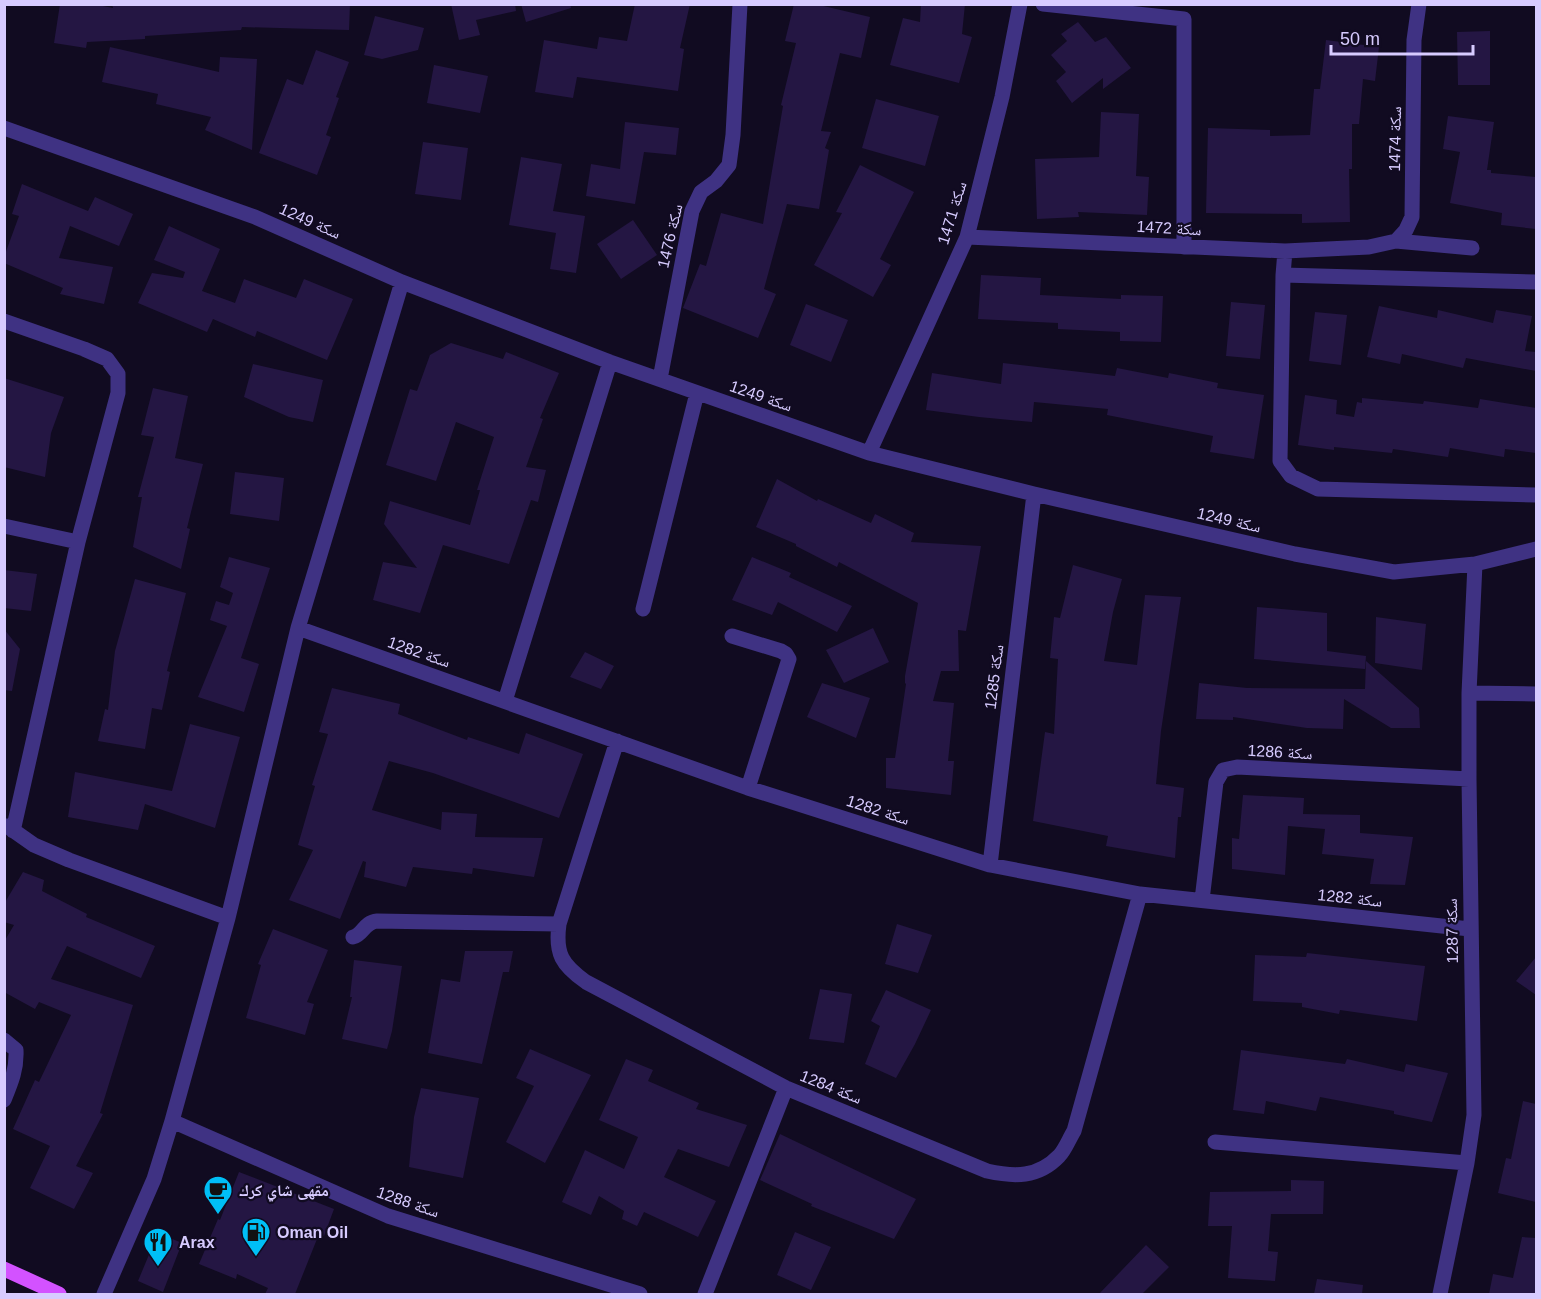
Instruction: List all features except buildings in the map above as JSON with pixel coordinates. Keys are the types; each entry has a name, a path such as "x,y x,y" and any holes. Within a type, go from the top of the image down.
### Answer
{"main road":[{"path":"4,1269 60,1294"}],"street":[{"name":"سكة 1476","path":"660,379 692,211 701,192 716,181 729,165 733,135 740,4"},
{"name":"سكة 1471","path":"869,453 967,237 1002,97 1020,4"},
{"path":"1043,4 1185,19 1184,247"},
{"name":"سكة 1474","path":"1396,241 1406,230 1412,217 1414,40 1419,4"},
{"name":"سكة 1249","path":"4,128 255,217 402,282 610,362 869,453 1034,494 1295,554 1394,572 1475,564 1536,549"},
{"name":"سكة 1472","path":"967,237 1285,251 1370,247 1396,241"},
{"path":"1396,241 1472,248"},
{"path":"1285,251 1280,461 1291,476 1318,489 1536,495"},
{"path":"1283,275 1536,282"},
{"path":"104,1294 154,1179 172,1121 228,918 298,628 402,282"},
{"path":"4,321 106,359 118,374 117,393 78,542 9,828 34,845 69,860 228,918"},
{"path":"505,701 610,362"},
{"path":"643,609 697,393"},
{"name":"سكة 1285","path":"990,865 1034,494"},
{"path":"4,526 78,542"},
{"name":"سكة 1287","path":"1440,1294 1467,1163 1474,1115 1469,693 1475,564"},
{"name":"سكة 1282","path":"298,628 748,788 990,865 1140,894 1470,929"},
{"path":"732,636 781,651 789,659 748,788"},
{"path":"1469,693 1536,694"},
{"name":"سكة 1284","path":"617,741 559,924 557,939 559,954 570,971 586,982 786,1088 987,1171 1011,1176 1037,1172 1060,1156 1074,1131 1140,894"},
{"name":"سكة 1286","path":"1202,900 1216,782 1223,770 1237,768 1469,779"},
{"path":"352,937 359,934 368,923 377,921 559,924"},
{"path":"4,1040 16,1050 17,1063 4,1100"},
{"path":"705,1294 786,1088"},
{"name":"سكة 1288","path":"172,1121 388,1216 640,1294"},
{"path":"1215,1142 1467,1163"}],"place":[{"name":"مقهى شاي كرك","path":"218,1216"},
{"name":"Oman Oil","path":"256,1258"},
{"name":"Arax","path":"158,1268"}]}
